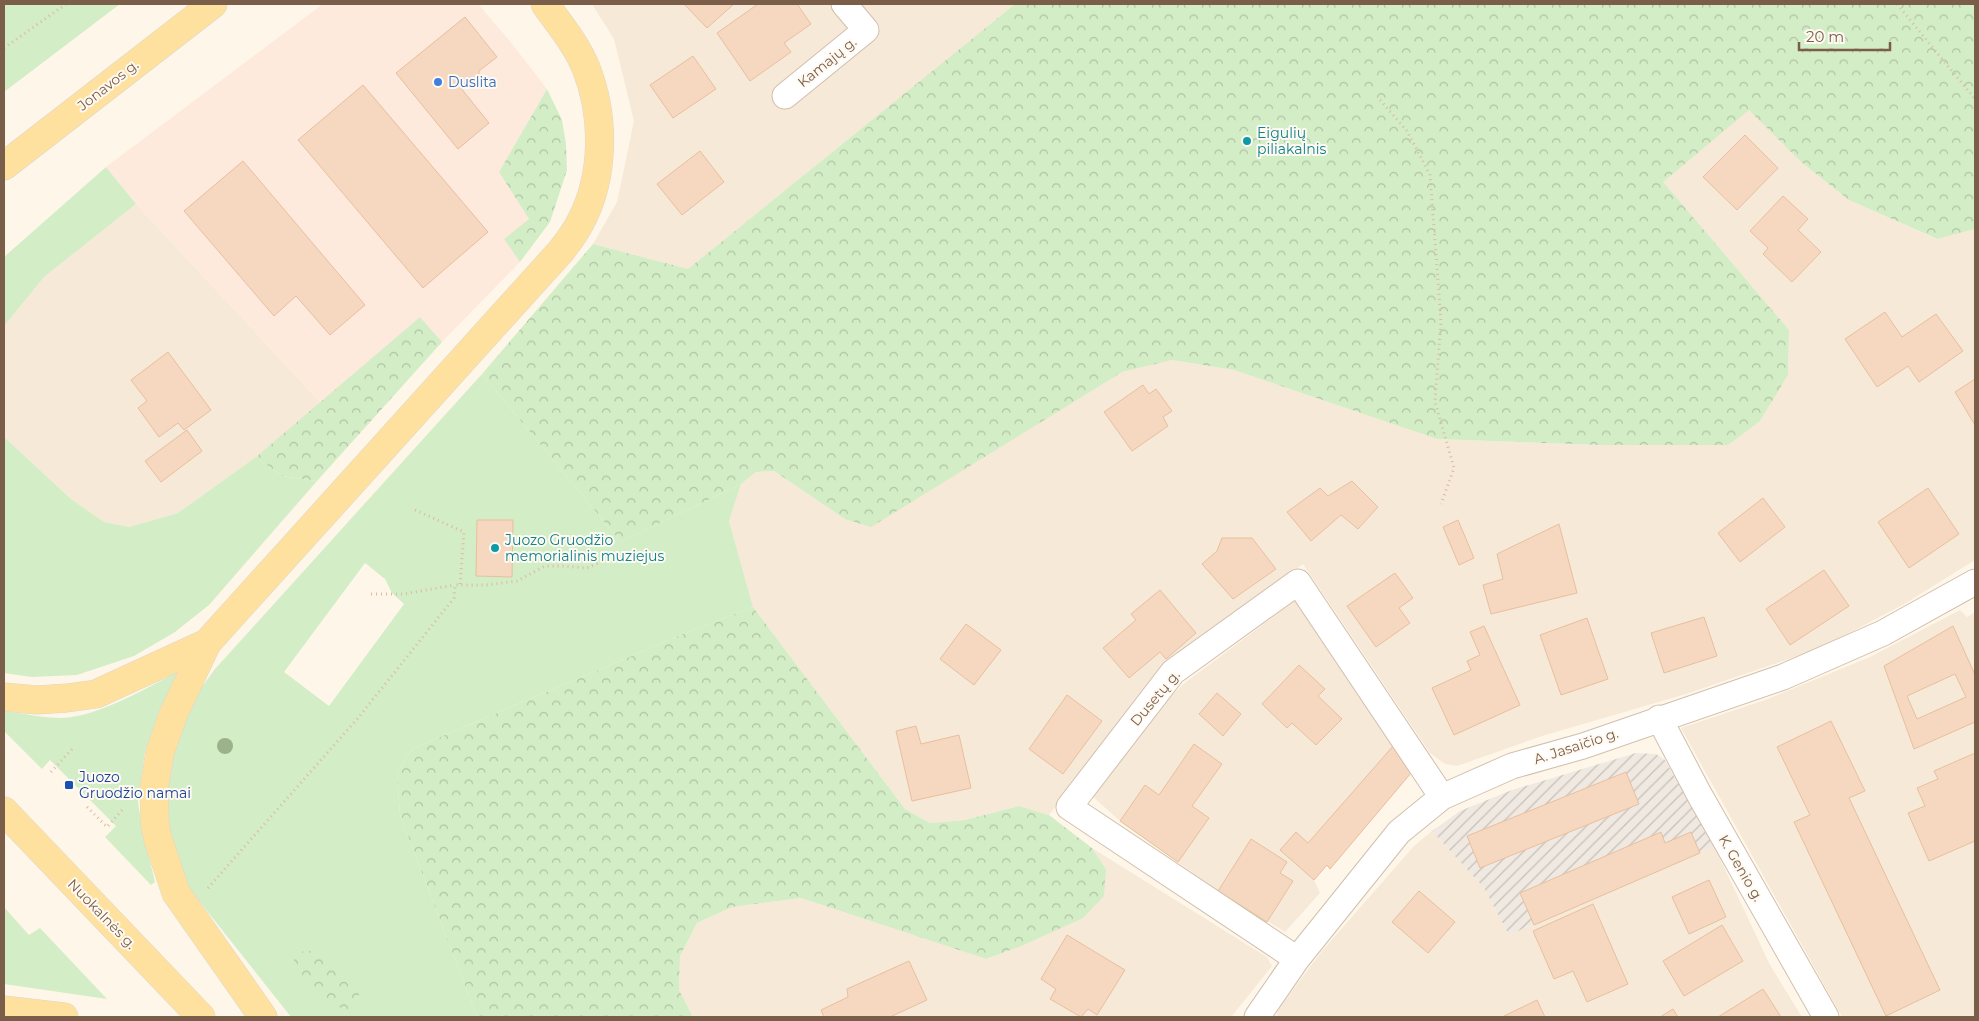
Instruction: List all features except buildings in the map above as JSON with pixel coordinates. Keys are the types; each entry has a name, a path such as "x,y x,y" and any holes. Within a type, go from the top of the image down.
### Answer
{"main road":[{"name":"Jonavos g.","path":"4,166 213,4"},
{"path":"263,1017 176,893 155,825 154,789 160,752 173,715 207,643 556,258 581,223 593,193 600,154 599,122 595,96 586,66 566,33 545,4"},
{"path":"4,697 38,700 96,694 207,643"},
{"name":"Nuokalnės g.","path":"4,811 201,1017"},
{"path":"4,1010 64,1017"}],"street":[{"name":"Kamajų g.","path":"785,96 866,30 844,4"},
{"name":"Dusetų g.","path":"1297,960 1069,807 1173,672 1298,582 1442,797"},
{"name":"A. Jasaičio g.","path":"1257,1017 1297,960 1399,832 1442,797 1472,782 1512,766 1583,746 1792,673 1883,634 1975,582"},
{"name":"K. Genio g.","path":"1659,718 1704,803 1826,1017"}],"path":[{"path":"4,48 66,4"},
{"path":"1897,4 1975,99"},
{"path":"1380,100 1407,131 1430,175 1441,321 1435,402 1454,468 1441,504"},
{"path":"204,892 358,718 454,598 464,532 414,510"},
{"path":"371,594 403,594 457,585 486,585 517,581 545,566 587,568 605,560"},
{"path":"51,772 74,747"},
{"path":"87,807 107,827 130,803"}],"shaded area":[{"path":"323,4 478,4 547,89 499,172 529,219 504,239 520,262 442,342 420,317 321,403 136,204 106,167"},
{"path":"592,4 1015,4 688,269 593,244 617,202 634,121 614,39"},
{"path":"1749,109 1801,162 1849,200 1936,239 1975,229 1975,560 1906,603 1821,648 1686,694 1542,736 1457,766 1445,764 1430,753 1303,564 1223,624 1158,677 1049,815 1019,806 965,820 930,823 905,809 753,607 729,521 741,484 756,472 774,471 845,519 1122,372 1172,360 1234,370 1437,439 1599,445 1728,444 1760,421 1788,375 1789,330 1662,182"},
{"path":"136,204 321,403 256,457 178,513 129,527 104,522 71,499 4,437 4,326 44,277"},
{"path":"1293,602 1300,602 1411,773 1330,869 1327,865 1314,880 1320,893 1285,932 1218,891 1120,821 1092,796 1162,704 1186,682"},
{"path":"1960,610 1967,617 1975,612 1975,1017 1842,1017 1681,728 1765,700 1870,657"},
{"path":"1636,753 1656,754 1665,760 1714,846 1509,935 1484,888 1432,831 1460,811 1512,790"},
{"path":"1432,831 1484,888 1509,935 1714,846 1770,965 1802,1017 1276,1017 1279,1008 1322,951 1414,846"},
{"path":"1092,848 1267,957 1272,966 1232,1016 693,1017 679,990 680,956 697,923 732,907 801,898 986,959 1019,947 1106,869"}],"green space":[{"path":"4,4 120,4 4,92"},
{"path":"1015,4 1975,4 1975,229 1937,239 1849,200 1801,162 1749,110 1663,182 1789,330 1788,375 1760,421 1728,445 1599,445 1437,439 1234,370 1172,360 1122,372 871,527 845,519 774,471 756,472 741,484 621,542 482,374 593,244 688,269"},
{"path":"547,89 562,120 566,144 567,170 550,222 520,262 504,239 529,219 499,172"},
{"path":"106,167 136,204 44,277 4,326 4,257"},
{"path":"420,317 442,342 317,481 282,476 256,457"},
{"path":"482,374 621,542 741,484 729,521 753,607 693,630 412,749 397,774 400,815 477,1017 291,1017 184,882 168,841 166,792 177,740 193,699 215,669","holes":["365,563 385,579 392,593 404,604 329,706 284,672"]},
{"path":"4,437 71,499 104,522 129,527 178,513 256,457 282,476 317,481 209,605 175,632 134,656 77,675 32,677 4,673"},
{"path":"753,607 905,809 930,823 965,820 1019,806 1049,815 1092,848 1106,869 1104,896 1083,918 1019,947 986,959 801,898 732,907 697,923 680,956 679,990 693,1017 477,1017 400,815 397,774 412,749 693,630"},
{"path":"181,670 160,709 145,752 138,802 155,882 151,885 105,837 116,826 50,760 42,769 4,731 4,711 54,718 76,716 123,700"},
{"path":"4,907 29,935 40,928 107,999 4,984"},
{"path":"306,950 324,955 346,975 359,990 359,1002 347,1010 325,1002 296,968 293,956"}],"place":[{"name":"Duslita","path":"438,82"},
{"name":"Eigulių piliakalnis","path":"1247,141"},
{"name":"Juozo Gruodžio memorialinis muziejus","path":"495,548"},
{"name":"Juozo Gruodžio namai","path":"69,785"}]}
